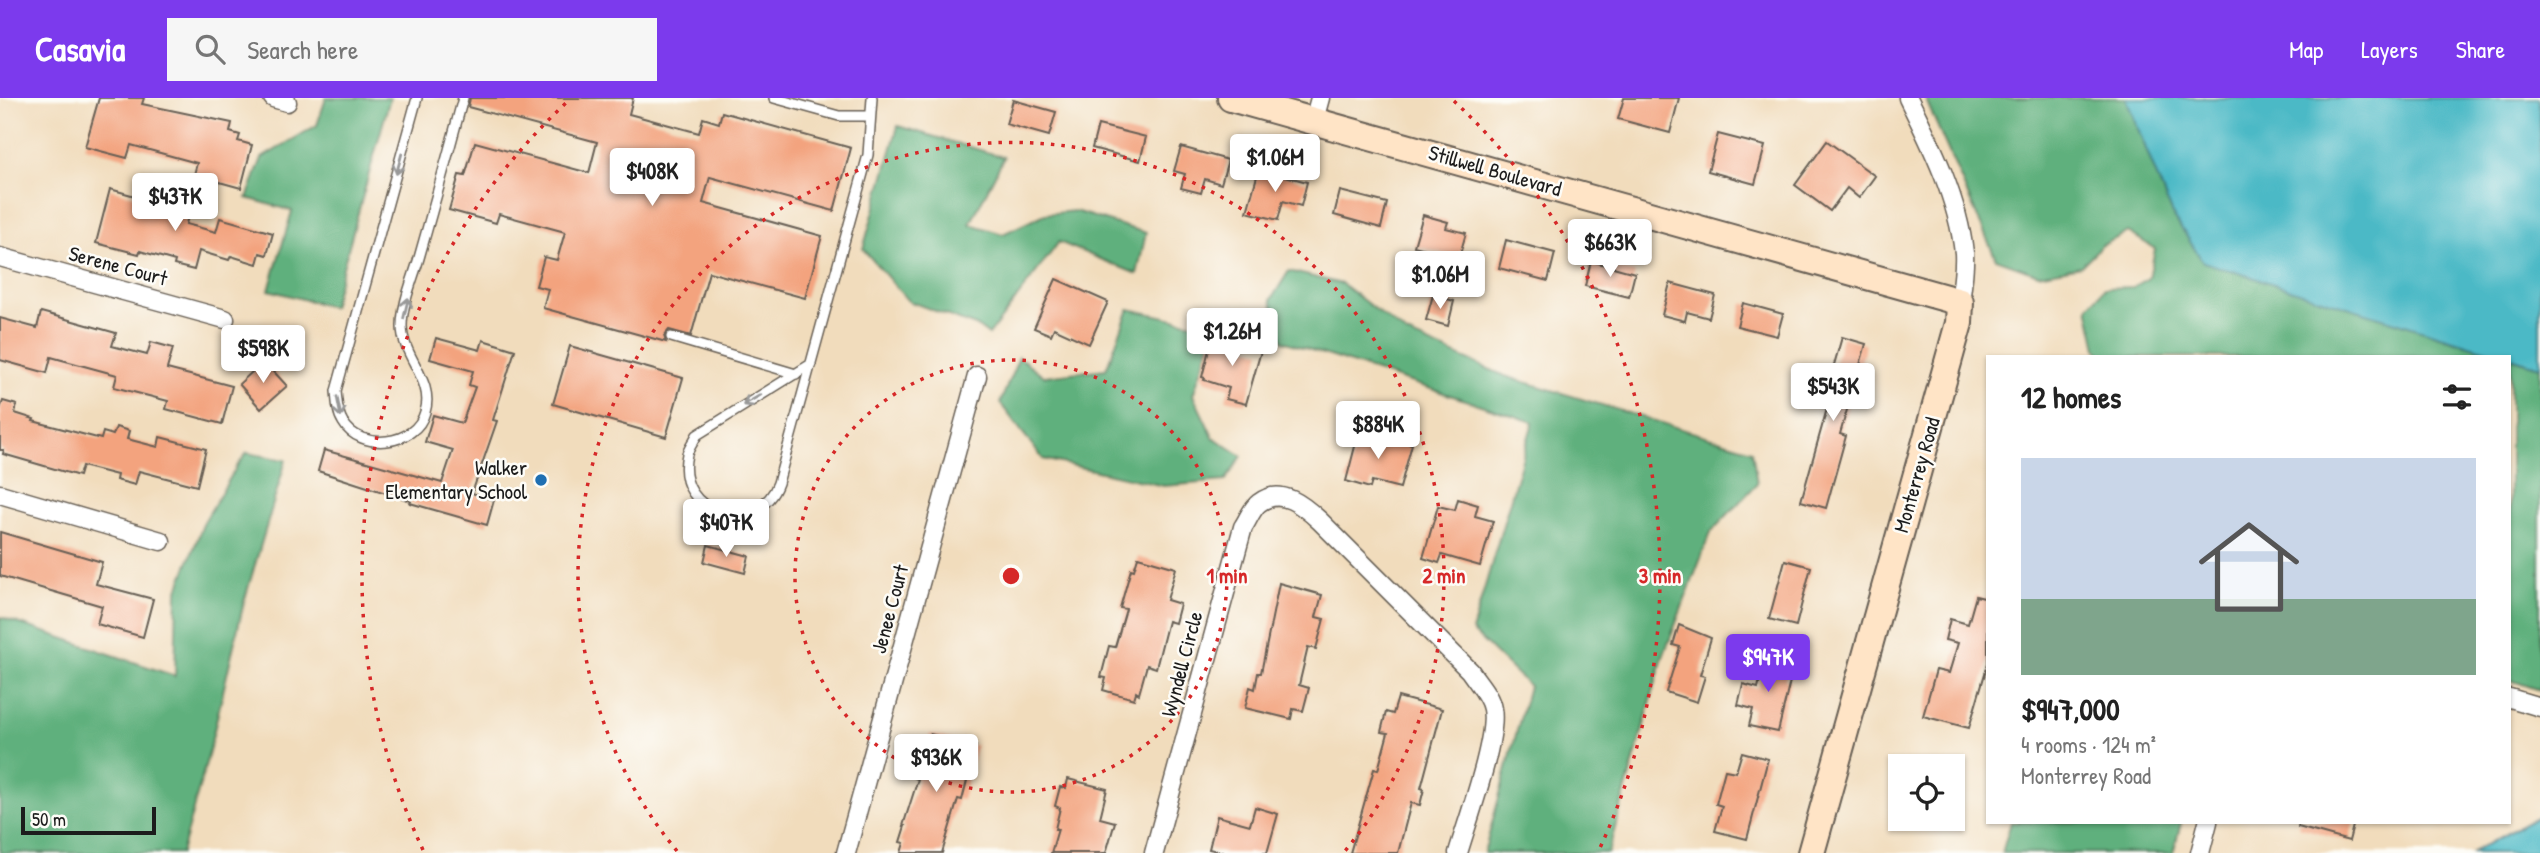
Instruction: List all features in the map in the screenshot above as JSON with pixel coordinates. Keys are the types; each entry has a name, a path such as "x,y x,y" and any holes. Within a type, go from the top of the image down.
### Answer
{"street":[{"name":"Stillwell Boulevard","path":"1231,98 1317,109 1960,302"},
{"name":"Monterrey Road","path":"1811,853 1959,323 1964,255 1956,213 1926,134 1908,98"},
{"name":"Serene Court","path":"0,257 225,319"},
{"name":"Jenee Court","path":"846,853 977,376"},
{"path":"0,494 161,541"},
{"name":"Wyndell Circle","path":"1154,853 1243,527 1258,503 1280,498 1288,498 1303,506 1320,521 1470,671 1485,693 1492,708 1489,739 1458,853"},
{"path":"2511,698 2540,707"},
{"path":"2200,853 2207,824"}],"lane":[{"path":"417,98 336,391 340,414 350,431 363,439 377,442 393,440 408,433 421,424 426,411 427,395 402,327 463,98"},
{"path":"774,98 839,116 869,116"},
{"path":"811,364 697,435 687,453 686,474 690,492 703,506 718,511 742,513 765,505 774,495 811,364 868,155 872,98"},
{"path":"671,337 796,374"}],"green space":[{"path":"326,98 390,98 332,307 269,290 292,211 247,198 262,158 317,125"},
{"path":"1925,98 2126,98 2171,212 2203,261 2501,355 2102,355 2097,348 2088,307 2105,288 2133,287 2149,278 2155,249 2128,232 2101,246 2081,266 2038,274 1996,259"},
{"path":"898,126 1004,157 970,224 1003,234 1045,214 1075,211 1146,233 1137,274 1059,242 989,335 978,327 908,301 863,249"},
{"path":"1289,271 1342,284 1407,334 1505,376 1752,450 1757,484 1711,532 1663,657 1608,853 1484,853 1529,686 1472,631 1533,422 1283,341 1271,300"},
{"path":"1129,309 1215,328 1193,395 1213,437 1242,456 1225,481 1164,486 1043,459 1000,403 1019,357 1044,376 1106,369"},
{"path":"2511,358 2540,367 2540,690 2511,680"},
{"path":"247,453 286,460 244,602 209,752 181,853 0,853 0,617 175,676 177,592 204,522"},
{"path":"2010,824 2181,824 2173,853 2002,853"}],"water":[{"path":"2126,98 2540,98 2540,367 2511,358 2511,355 2501,355 2203,262 2171,212"},
{"path":"2540,815 2540,853 2471,853"}],"building":[{"path":"99,98 144,98 142,104 232,123 230,132 240,135 238,141 252,145 241,188 194,175 197,163 131,145 127,158 85,147"},
{"path":"470,98 633,98 629,114 699,133 703,118 719,123 722,112 851,148 834,211 710,177 703,203 822,236 805,298 709,272 691,336 669,330 664,336 666,342 543,308 548,289 536,286 544,257 557,260 565,232 499,214 496,223 449,210 459,175 465,176 475,142 589,173 597,142 468,107"},
{"path":"1624,98 1679,98 1670,133 1618,119"},
{"path":"1013,100 1056,112 1049,136 1006,124"},
{"path":"1098,125 1146,137 1140,161 1092,148"},
{"path":"1718,134 1765,146 1755,184 1708,171"},
{"path":"1827,141 1875,176 1859,198 1847,188 1830,211 1795,185"},
{"path":"1181,147 1228,160 1221,184 1205,179 1201,193 1181,188 1185,174 1174,171"},
{"path":"1259,169 1307,182 1301,206 1283,201 1278,220 1247,212"},
{"path":"110,189 153,201 152,205 188,216 186,224 216,232 220,218 273,233 267,255 260,253 257,264 231,256 229,260 199,251 194,270 174,265 175,261 140,251 139,254 96,243"},
{"path":"1340,191 1387,203 1381,228 1334,215"},
{"path":"1423,215 1448,222 1446,228 1466,233 1459,258 1414,246"},
{"path":"1506,240 1555,253 1548,281 1499,268"},
{"path":"1591,261 1635,273 1629,297 1585,286"},
{"path":"1056,279 1108,302 1089,344 1054,328 1051,335 1034,328"},
{"path":"1670,283 1715,295 1709,318 1687,312 1685,321 1662,315"},
{"path":"1433,295 1454,301 1448,326 1426,320"},
{"path":"1743,303 1783,314 1777,336 1737,326"},
{"path":"41,312 116,333 112,346 147,355 151,342 173,348 167,369 232,386 222,424 166,409 168,401 114,387 117,375 51,357 47,373 0,360 0,318 37,328"},
{"path":"1842,337 1866,344 1840,434 1846,436 1826,508 1801,501 1828,405 1823,403"},
{"path":"436,338 480,350 483,340 515,350 493,420 497,421 472,493 494,500 487,525 410,503 411,501 318,471 324,450 442,483 453,450 425,442 433,415 462,423 475,387 469,385 473,371 430,359"},
{"path":"1212,338 1261,351 1246,404 1226,399 1229,388 1202,377"},
{"path":"570,346 683,378 666,437 553,404"},
{"path":"264,361 287,386 261,409 239,384"},
{"path":"3,401 17,405 15,413 34,419 33,421 101,439 103,432 113,435 116,427 129,431 127,439 158,447 160,437 206,449 197,486 139,471 135,485 116,480 117,475 82,466 79,476 3,454 4,450 0,450 0,409"},
{"path":"1359,431 1412,444 1400,488 1372,481 1370,488 1346,481"},
{"path":"1458,499 1478,505 1475,516 1493,521 1480,566 1442,555 1439,563 1423,558 1438,506 1455,510"},
{"path":"0,532 102,562 96,584 153,599 143,637 97,624 102,606 0,576"},
{"path":"708,545 749,556 745,573 704,562"},
{"path":"1138,557 1176,568 1167,600 1180,604 1175,623 1168,621 1156,668 1147,665 1139,694 1136,692 1134,699 1103,690 1106,678 1101,677 1109,646 1115,647 1126,609 1120,608 1131,569 1134,570"},
{"path":"1785,560 1811,567 1796,626 1769,619"},
{"path":"1279,583 1322,595 1316,617 1324,619 1316,649 1308,647 1299,685 1309,688 1303,711 1293,709 1291,719 1245,708 1250,687 1255,689 1258,673 1261,673"},
{"path":"1976,596 1986,598 1986,670 1969,728 1923,716 1936,670 1949,673 1958,643 1945,640 1950,619 1968,624"},
{"path":"1679,625 1711,638 1700,675 1705,676 1697,702 1666,692 1680,647 1673,645"},
{"path":"1767,651 1791,657 1785,680 1790,681 1778,732 1749,726 1753,709 1738,705 1743,684 1758,688"},
{"path":"1398,697 1442,709 1421,788 1424,789 1420,805 1411,803 1398,853 1350,853 1374,769 1378,770 1388,733 1381,732 1386,712 1393,714"},
{"path":"930,734 976,746 962,800 958,799 942,853 901,853 904,843 900,842 903,826 918,779 915,778 924,744 927,745"},
{"path":"1742,752 1768,759 1747,839 1715,831 1722,806 1716,804 1725,770 1736,772"},
{"path":"1068,779 1107,789 1100,818 1115,822 1106,853 1051,853 1058,829 1055,829 1060,808 1055,806 1060,787 1066,788"},
{"path":"1255,807 1278,814 1267,853 1225,853 1209,849 1217,816 1250,825"},
{"path":"2299,824 2353,824 2349,841 2298,827"}],"place":[{"name":"Walker Elementary School","path":"541,480"}]}
